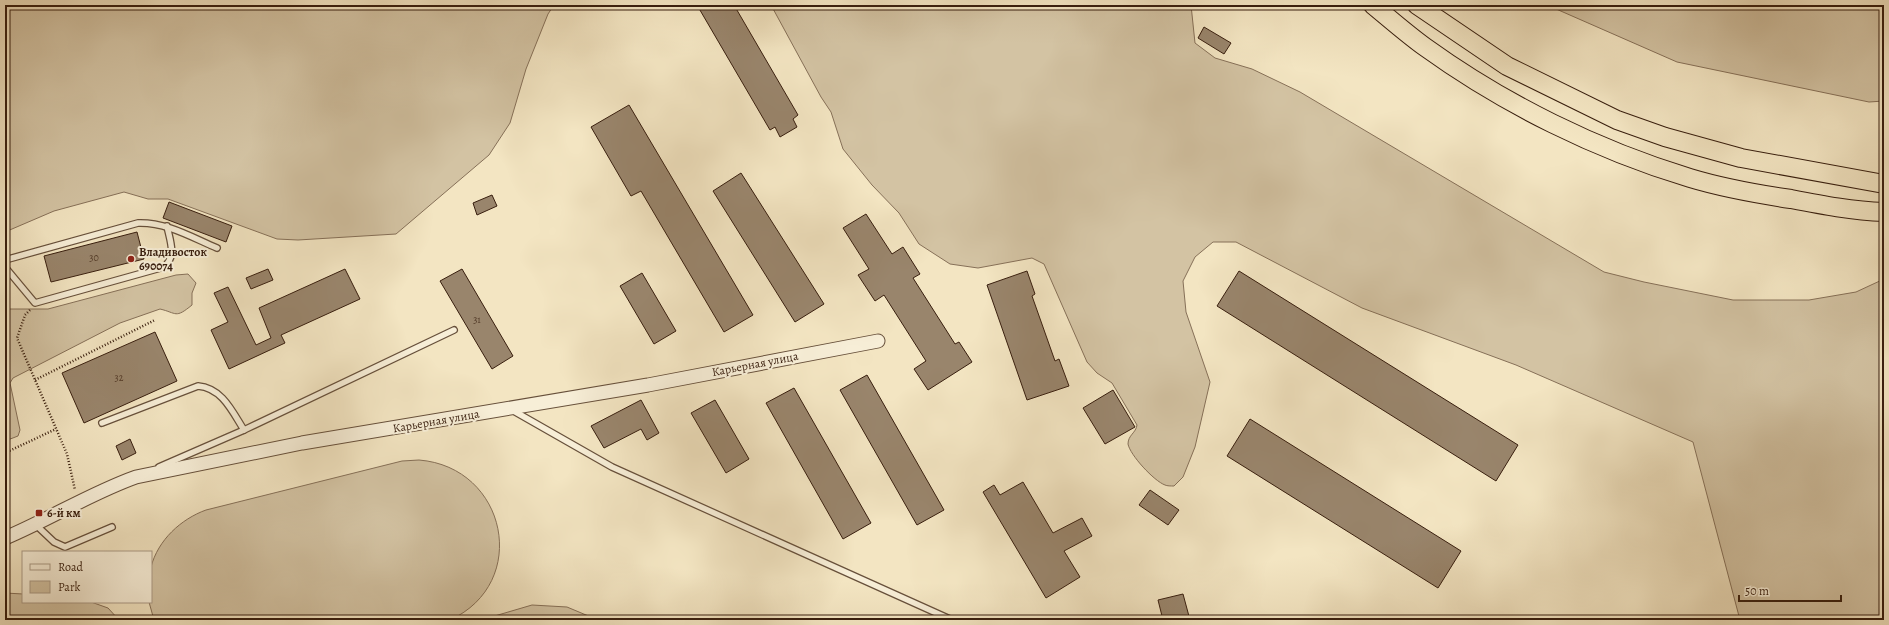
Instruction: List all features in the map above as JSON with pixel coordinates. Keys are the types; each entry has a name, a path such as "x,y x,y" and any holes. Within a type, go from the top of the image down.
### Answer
{"highway":[{"path":"1373,5 1424,46 1476,81 1545,119 1615,151 1691,178 1737,189 1860,211 1884,212"},
{"path":"1417,5 1507,66 1617,120 1665,137 1741,158 1884,184"}],"street":[{"name":"Карьерная улица","path":"5,538 36,524 112,485 136,477 302,444 510,409 878,341"}],"lane":[{"path":"5,260 138,223 153,222 167,226 217,248"},
{"path":"5,267 35,303 164,267 170,262 172,255 167,226"},
{"path":"136,477 244,430 454,330"},
{"path":"102,423 198,386 208,387 220,394 244,430"},
{"path":"510,409 612,466 952,620"},
{"path":"36,524 54,542 65,548 112,527"}],"path":[{"path":"25,315 17,338 67,454 74,480"},
{"path":"35,380 155,320"},
{"path":"6,452 56,429"}],"green space":[{"path":"5,5 554,5 548,14 526,69 510,123 489,155 396,234 298,240 277,239 168,199 148,199 124,192 54,211 5,232"},
{"path":"771,5 1191,5 1195,43 1215,58 1252,69 1300,92 1604,272 1644,282 1733,300 1809,300 1856,292 1884,279 1884,620 1740,620 1693,442 1516,365 1362,308 1236,242 1213,242 1195,257 1183,281 1186,312 1210,382 1195,447 1183,477 1174,486 1160,483 1143,467 1130,449 1128,441 1137,425 1112,383 1097,373 1087,362 1044,264 1032,258 978,268 950,264 919,244 899,213 872,185 843,149 831,112 821,97"},
{"path":"1547,5 1884,5 1884,101 1869,102 1677,62"},
{"path":"188,274 196,283 192,293 192,305 182,312 176,314 160,309 120,323 13,378 10,383 20,430 18,436 5,441 5,309 48,309 176,275"},
{"path":"419,460 449,467 472,483 489,504 498,529 499,555 492,580 476,603 450,620 154,620 149,603 152,603 152,564 154,557 165,539 179,525 188,519 206,510 402,461"},
{"path":"5,593 22,594 22,603 94,603 108,608 119,620 5,620"},
{"path":"532,605 567,607 598,620 481,620"}],"building":[{"path":"697,5 734,5 798,115 793,119 797,127 780,137 775,127 770,130"},
{"path":"1204,27 1231,43 1224,54 1198,38"},
{"path":"629,105 753,315 724,332 641,191 631,196 591,127"},
{"path":"741,173 824,304 795,322 713,191"},
{"path":"492,195 497,206 477,215 473,203"},
{"path":"169,202 232,226 226,242 163,218"},
{"path":"866,214 892,254 903,247 920,274 913,278 955,344 959,342 972,362 928,390 914,369 926,361 884,295 875,301 858,275 869,269 843,228"},
{"path":"137,232 144,259 51,282 44,256"},
{"path":"268,269 273,280 251,289 246,278"},
{"path":"345,269 360,299 281,335 285,343 229,369 211,330 228,322 214,293 228,287 256,345 271,338 259,308"},
{"path":"462,269 513,356 492,369 440,281"},
{"path":"1027,271 1035,294 1032,296 1055,361 1059,359 1069,386 1027,400 987,285"},
{"path":"1239,271 1518,445 1496,481 1217,306"},
{"path":"642,273 676,331 654,344 620,286"},
{"path":"155,332 177,381 84,423 62,373"},
{"path":"867,375 944,510 917,525 840,390"},
{"path":"794,388 871,523 843,539 766,403"},
{"path":"1113,390 1135,427 1105,444 1083,408"},
{"path":"641,400 659,433 647,440 641,429 604,448 591,426"},
{"path":"715,400 749,459 726,473 691,413"},
{"path":"1250,419 1461,551 1438,588 1227,456"},
{"path":"130,439 136,453 122,460 116,446"},
{"path":"1023,482 1053,533 1082,518 1092,536 1064,551 1080,577 1046,598 983,492 994,485 1000,495"},
{"path":"1150,490 1179,510 1168,525 1139,505"},
{"path":"1183,594 1190,620 1163,620 1158,600"}],"place":[{"name":"Владивосток 690074","path":"131,259"},
{"name":"6-й км","path":"39,513"}]}
